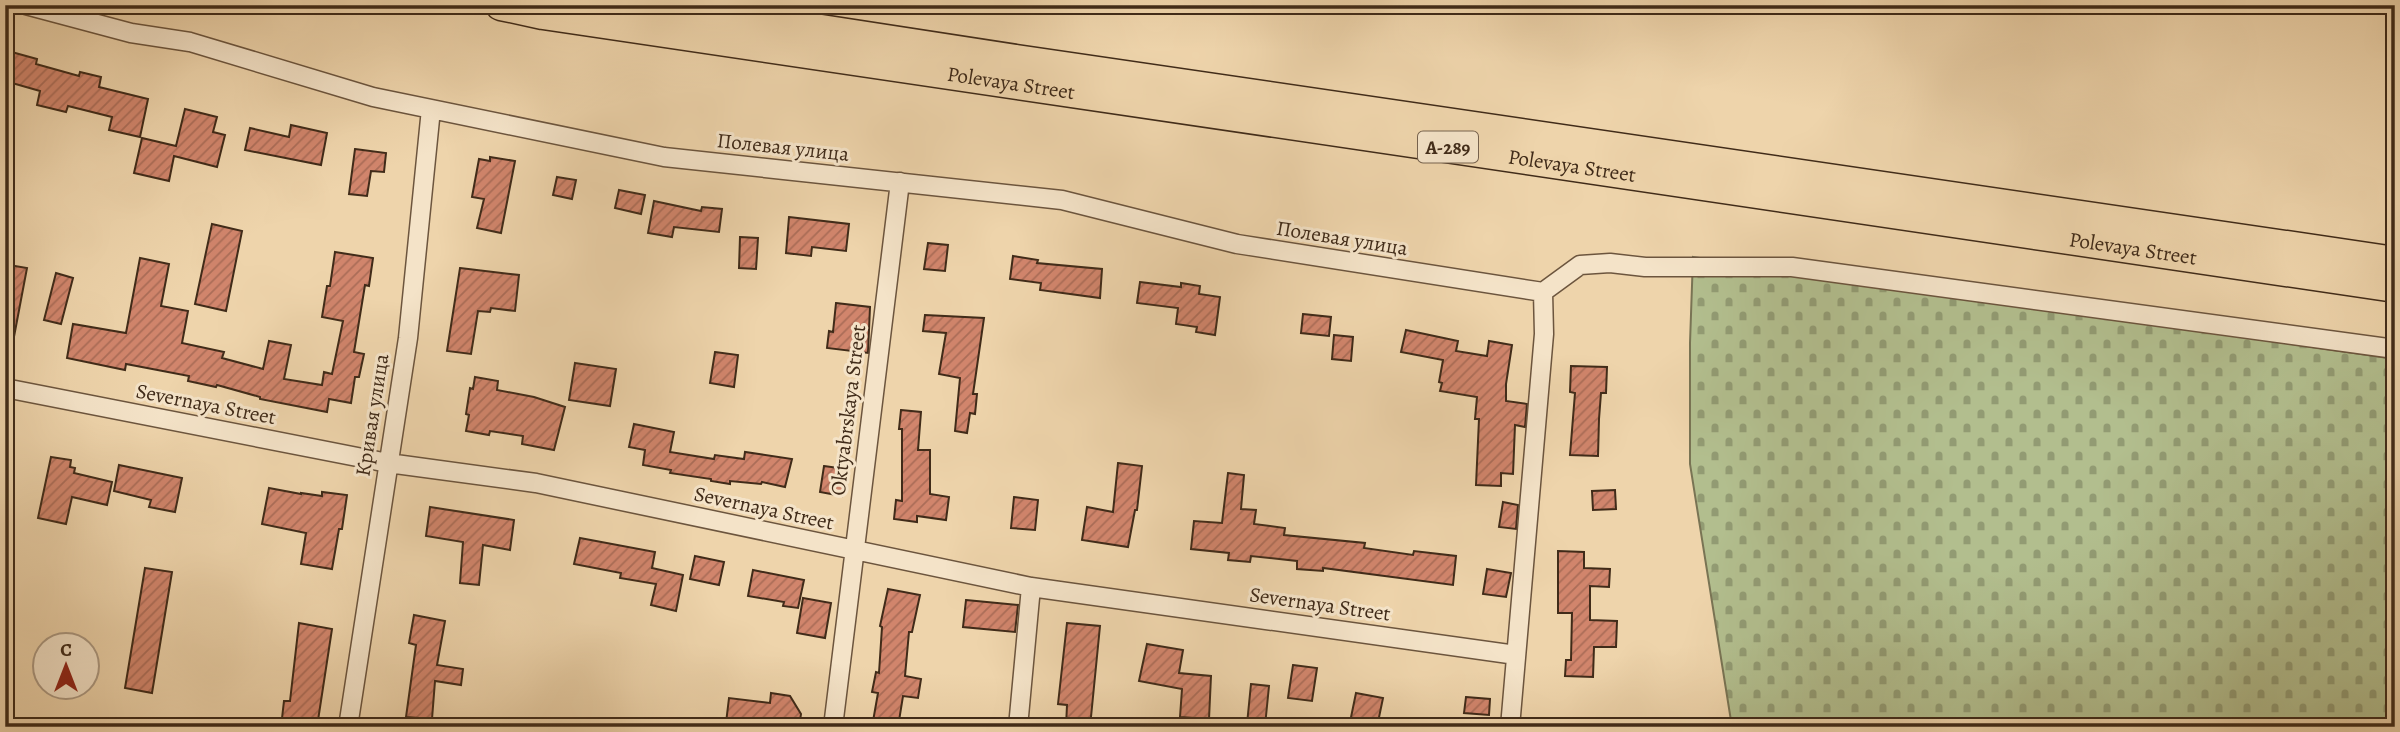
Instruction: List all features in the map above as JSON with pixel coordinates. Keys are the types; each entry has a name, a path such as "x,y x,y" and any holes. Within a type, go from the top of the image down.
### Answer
{"highway":[{"name":"Polevaya Street","path":"501,5 543,14 2395,287"},
{"name":"Polevaya Street","path":"659,5 2395,262"}],"street":[{"name":"Полевая улица","path":"26,5 131,33 190,42 373,97 664,157 1062,200 1237,244 1543,292"},
{"name":"Кривая улица","path":"348,727 408,338 431,110"},
{"name":"Oktyabrskaya Street","path":"834,727 900,183"},
{"path":"1510,727 1544,334 1543,292 1580,265 1610,263 1645,267 1792,267 2395,349"},
{"name":"Severnaya Street","path":"5,388 388,463 536,483 1031,587 1516,655"},
{"path":"1018,727 1031,587"}],"green space":[{"path":"1693,257 2395,359 2395,727 1732,727 1690,464"}],"building":[{"path":"8,51 37,59 36,64 79,76 80,72 101,77 99,87 148,99 140,137 109,130 112,117 68,106 66,112 37,105 40,91 5,81"},
{"path":"185,109 217,117 213,132 225,135 217,167 174,156 169,181 134,173 142,138 176,146"},
{"path":"291,125 327,133 321,165 245,150 250,128 289,137"},
{"path":"355,149 386,153 384,172 371,171 367,196 349,194"},
{"path":"490,157 515,161 501,233 477,228 484,199 472,197 479,159 490,161"},
{"path":"557,177 576,180 572,199 553,195"},
{"path":"619,190 645,195 641,214 615,208"},
{"path":"654,201 701,211 702,207 722,209 719,232 674,227 672,237 648,233"},
{"path":"789,217 849,224 846,251 812,247 811,256 786,253"},
{"path":"212,224 242,231 226,311 195,304"},
{"path":"740,237 758,238 756,269 739,268"},
{"path":"928,243 948,245 945,271 924,269"},
{"path":"335,252 373,258 369,286 365,285 354,352 364,354 359,377 355,377 351,403 329,399 327,412 260,399 217,385 216,387 188,381 189,376 126,364 125,370 67,358 73,324 126,333 140,258 169,264 161,306 188,311 182,343 224,352 222,358 263,369 269,341 291,345 284,379 322,385 324,372 332,374 343,321 322,317"},
{"path":"1013,256 1038,260 1037,263 1102,269 1100,298 1040,290 1041,283 1010,279"},
{"path":"9,265 27,268 13,342 5,342 5,285"},
{"path":"460,268 519,275 515,311 491,308 490,312 478,311 471,354 447,351"},
{"path":"56,273 73,278 61,324 44,320"},
{"path":"1140,282 1181,287 1181,283 1200,286 1199,294 1220,297 1215,335 1196,332 1197,327 1176,324 1178,308 1137,303"},
{"path":"836,303 870,307 868,353 827,348 829,331 833,332"},
{"path":"1303,314 1331,317 1329,336 1301,333"},
{"path":"925,315 984,318 973,394 977,394 975,414 970,413 967,433 955,431 960,378 939,374 946,333 923,331"},
{"path":"1406,330 1458,341 1456,351 1487,356 1489,341 1512,345 1506,401 1527,404 1525,427 1515,425 1513,474 1501,473 1501,486 1476,485 1479,419 1475,419 1477,397 1440,391 1443,360 1401,352"},
{"path":"1334,335 1353,337 1351,361 1332,359"},
{"path":"715,352 738,355 734,387 710,383"},
{"path":"575,363 616,369 610,406 569,400"},
{"path":"1571,366 1607,367 1606,393 1601,393 1598,456 1570,455 1575,393 1570,392"},
{"path":"475,377 498,381 497,390 534,397 565,407 554,450 522,444 523,436 466,431 470,388 473,389"},
{"path":"901,410 921,412 918,450 930,450 930,494 949,497 946,520 917,516 917,522 894,519 896,500 902,501 902,429 899,429"},
{"path":"634,424 674,432 670,452 714,459 715,455 744,459 745,452 792,459 785,487 762,482 730,481 730,484 643,465 645,450 629,447"},
{"path":"51,457 71,460 70,467 75,468 74,473 112,482 107,505 72,497 66,524 38,518"},
{"path":"1118,463 1142,466 1137,510 1128,547 1082,540 1087,507 1113,512"},
{"path":"119,465 182,478 175,512 149,507 151,500 114,491"},
{"path":"824,466 846,469 842,496 820,492"},
{"path":"1228,473 1244,475 1241,509 1256,510 1254,524 1285,528 1284,535 1365,543 1364,548 1413,555 1414,551 1456,556 1453,585 1323,568 1323,571 1297,569 1297,561 1251,556 1250,562 1228,560 1229,553 1191,549 1194,521 1222,523"},
{"path":"269,488 322,496 322,492 347,495 332,569 301,564 306,533 262,524"},
{"path":"1615,490 1616,509 1593,510 1592,491"},
{"path":"1014,497 1038,500 1035,530 1011,528"},
{"path":"1503,502 1518,505 1516,529 1499,527"},
{"path":"430,507 514,520 510,550 483,545 479,585 460,583 463,542 426,536"},
{"path":"580,538 655,552 652,568 683,575 676,611 651,605 656,584 620,578 621,573 574,564"},
{"path":"1558,551 1584,552 1584,568 1610,569 1609,587 1590,586 1590,620 1617,621 1616,647 1594,647 1593,677 1565,676 1566,660 1571,660 1572,613 1558,613"},
{"path":"695,556 724,562 719,585 690,579"},
{"path":"145,568 172,572 152,693 125,688"},
{"path":"1487,569 1511,573 1506,597 1483,594"},
{"path":"753,570 804,580 798,608 783,606 784,602 748,596"},
{"path":"888,589 920,595 912,632 909,632 905,676 921,679 918,698 903,696 898,727 872,727 878,693 872,692 876,672 879,673 880,626"},
{"path":"803,598 831,603 825,638 797,633"},
{"path":"966,600 1018,605 1015,632 963,627"},
{"path":"414,615 445,621 437,665 463,669 461,685 435,681 432,719 406,717 416,645 409,643"},
{"path":"299,623 332,629 317,727 281,727 284,701 290,701"},
{"path":"1067,623 1100,626 1090,727 1066,727 1067,705 1058,704"},
{"path":"1147,644 1183,650 1179,673 1211,676 1209,719 1180,717 1182,689 1139,681"},
{"path":"1293,665 1317,668 1312,701 1288,698"},
{"path":"1251,684 1269,686 1265,726 1247,724"},
{"path":"771,693 790,696 801,714 799,727 726,723 729,698 770,703"},
{"path":"1356,693 1383,698 1377,727 1349,727"},
{"path":"1466,697 1490,699 1489,715 1464,713"}]}
